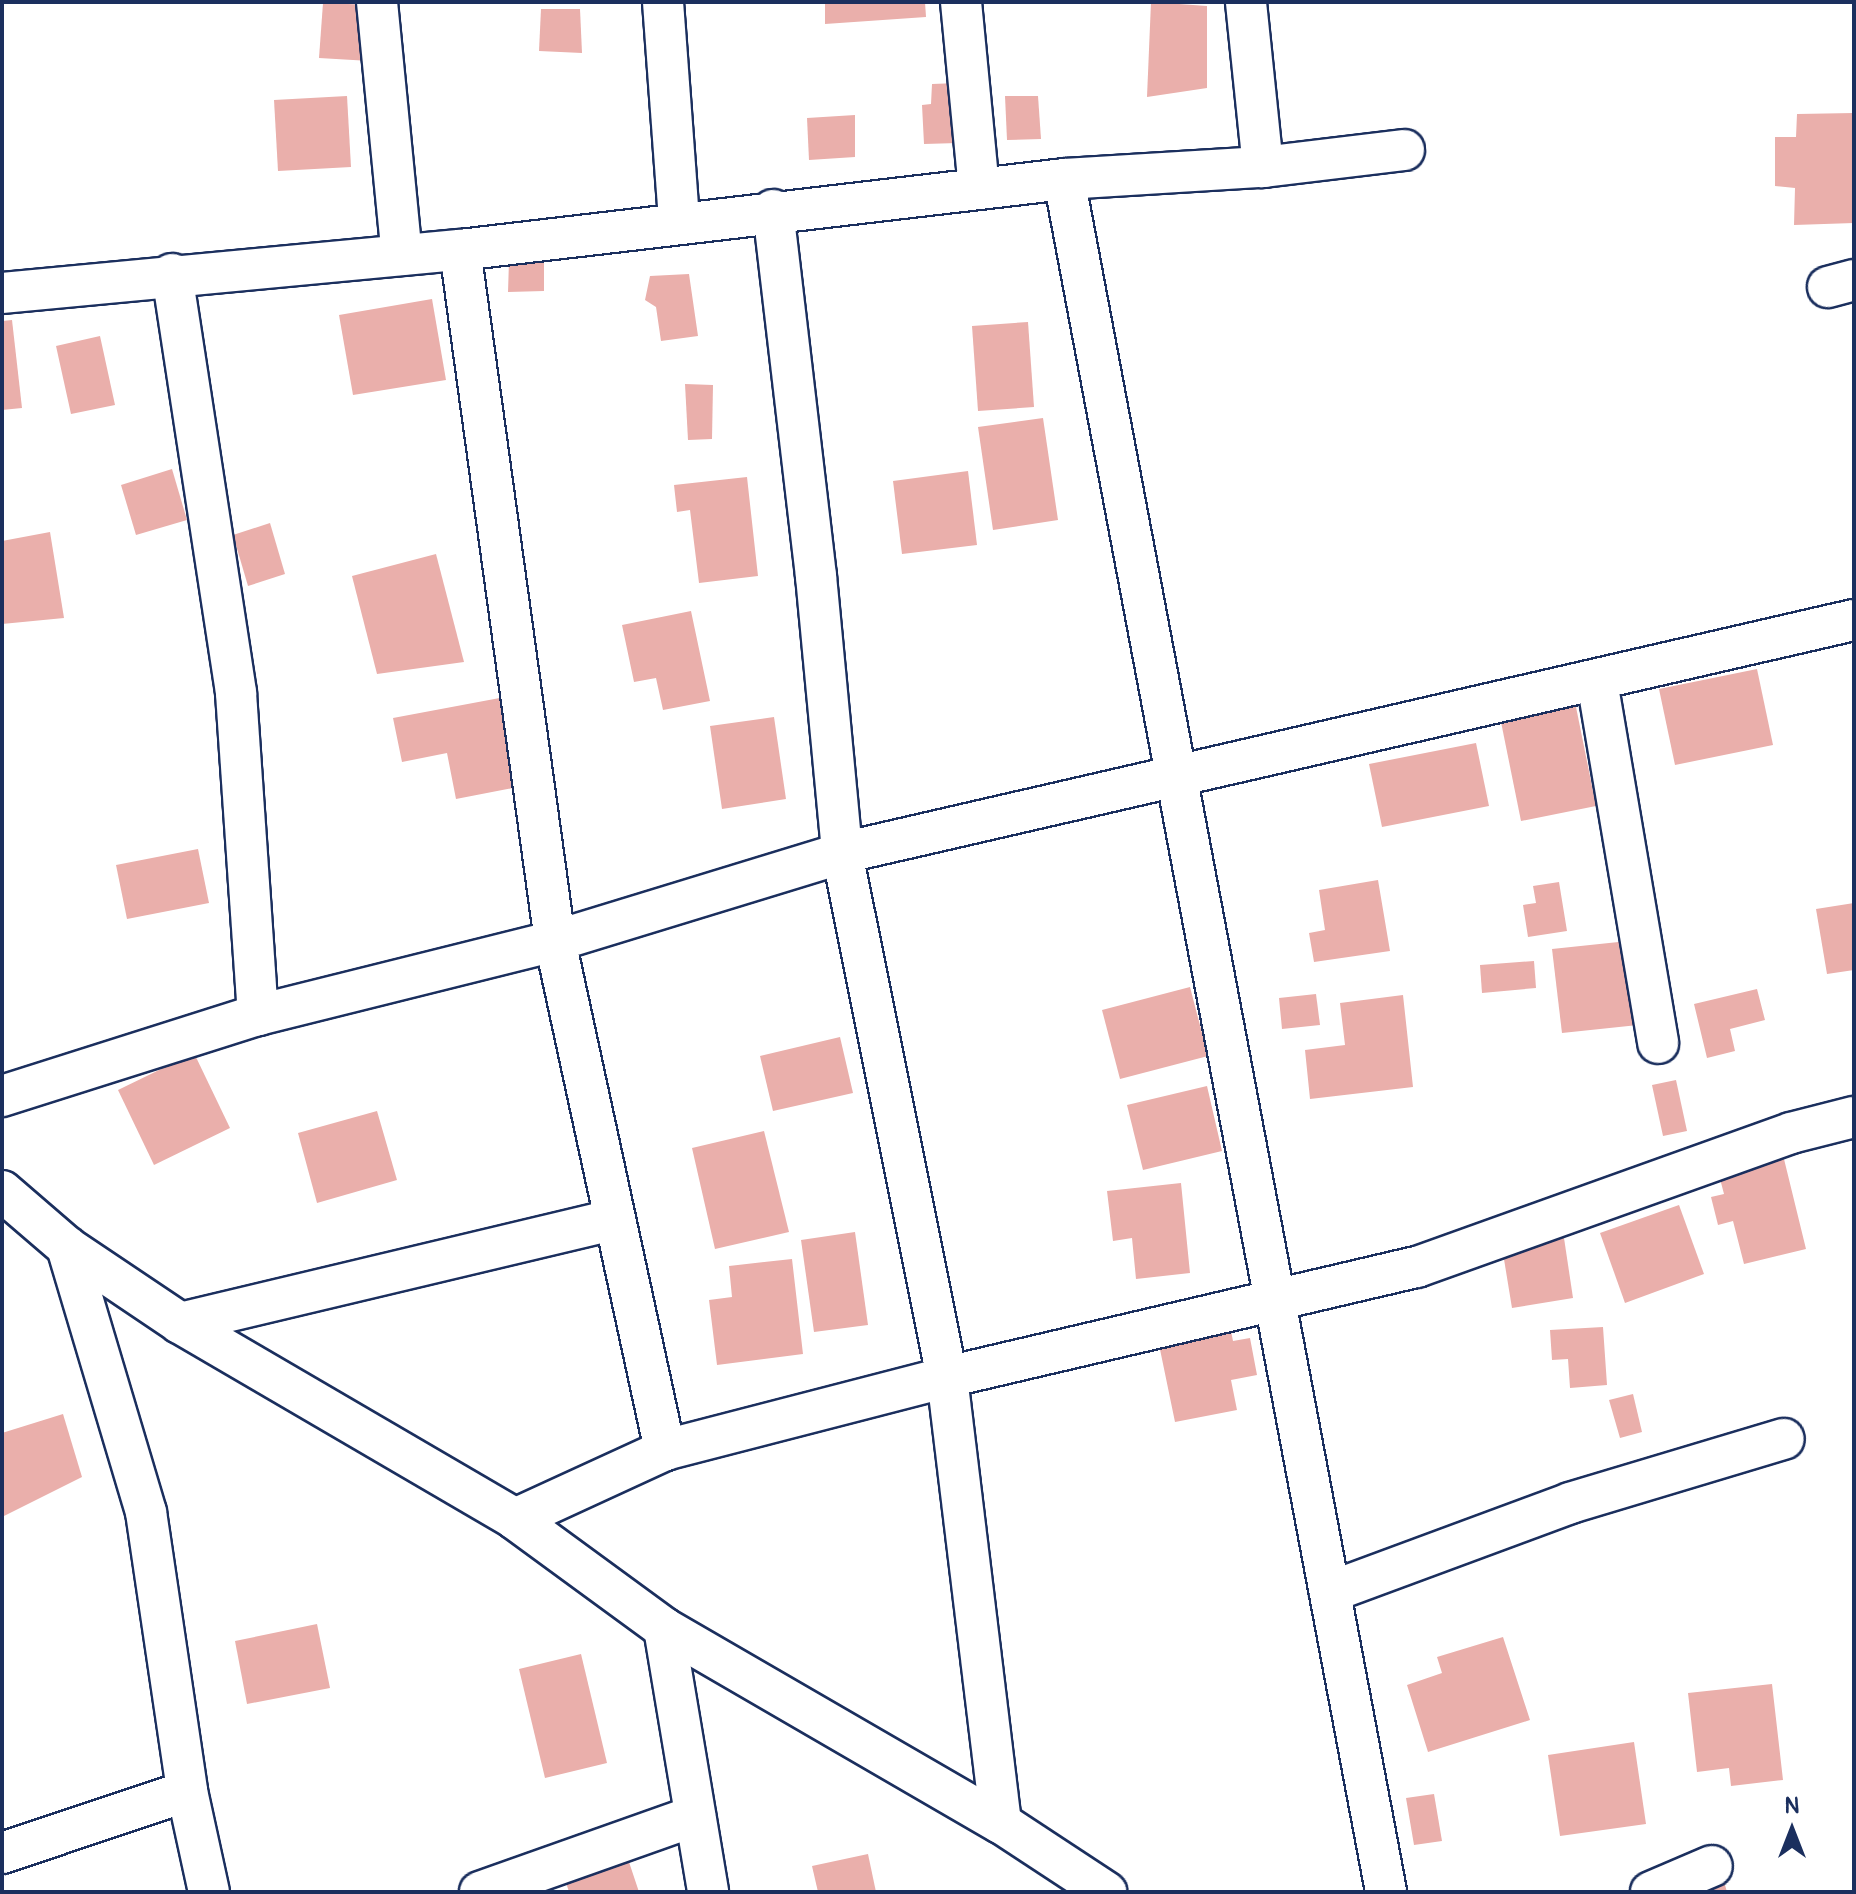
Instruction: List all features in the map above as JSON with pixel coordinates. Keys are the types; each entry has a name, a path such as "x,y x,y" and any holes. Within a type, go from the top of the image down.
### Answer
{"street":[{"path":"377,2 402,255"},
{"path":"663,2 679,222"},
{"path":"961,2 979,188"},
{"path":"1246,2 1263,167"},
{"path":"2,293 172,274 460,250 773,210 1064,179 1263,167 1404,150"},
{"path":"1064,179 1386,1892"},
{"path":"773,210 816,576 842,853 947,1377 1001,1823"},
{"path":"460,250 555,941 665,1450"},
{"path":"172,274 236,693 258,1015"},
{"path":"2,1096 258,1015 555,941 842,853 1177,779 1854,620"},
{"path":"1597,681 1658,1043"},
{"path":"515,1519 665,1450 947,1377 1417,1267 1791,1133 1854,1117"},
{"path":"2,1191 67,1247 180,1323 515,1519 664,1628 1001,1823 1106,1892"},
{"path":"180,1323 615,1219"},
{"path":"67,1247 146,1512 187,1791 209,1892"},
{"path":"1330,1592 1570,1503 1784,1439"},
{"path":"664,1628 708,1892"},
{"path":"2,1853 187,1791"},
{"path":"480,1892 695,1816"},
{"path":"1651,1892 1712,1866"}],"building":[{"path":"825,2 925,2 926,17 825,24"},
{"path":"1151,2 1207,6 1207,88 1147,97"},
{"path":"323,3 373,5 370,61 319,58"},
{"path":"541,9 580,9 582,53 539,51"},
{"path":"958,83 958,143 924,144 922,105 931,104 932,84"},
{"path":"347,96 351,167 278,171 274,100"},
{"path":"1005,96 1038,96 1041,139 1007,140"},
{"path":"1854,113 1854,223 1794,225 1795,188 1775,186 1775,137 1796,137 1797,114"},
{"path":"855,115 855,157 809,160 807,118"},
{"path":"544,257 544,291 508,292 509,260"},
{"path":"689,274 698,336 661,341 656,307 645,300 650,276"},
{"path":"432,299 446,380 353,395 339,315"},
{"path":"12,320 22,408 2,410 2,321"},
{"path":"1028,322 1034,407 978,411 972,326"},
{"path":"100,336 115,405 71,414 56,346"},
{"path":"685,384 713,385 712,439 688,440"},
{"path":"1043,418 1058,520 993,530 978,427"},
{"path":"172,469 187,520 136,535 121,485"},
{"path":"968,471 977,545 902,554 893,481"},
{"path":"747,477 758,576 699,583 690,510 677,512 674,485"},
{"path":"270,523 285,574 248,586 233,535"},
{"path":"50,532 64,618 2,624 2,541"},
{"path":"436,554 464,662 377,674 352,576"},
{"path":"691,611 710,701 663,710 656,678 634,682 622,625"},
{"path":"1757,669 1773,745 1675,765 1659,689"},
{"path":"505,697 523,786 456,799 447,753 402,762 393,718"},
{"path":"1574,697 1596,806 1521,821 1499,712"},
{"path":"774,717 786,799 722,809 710,726"},
{"path":"1476,743 1489,806 1382,827 1369,764"},
{"path":"198,849 209,903 127,919 116,865"},
{"path":"1378,880 1390,951 1314,962 1309,933 1325,930 1319,890"},
{"path":"1559,882 1567,931 1528,937 1523,905 1536,903 1533,886"},
{"path":"1854,903 1854,970 1827,974 1816,909"},
{"path":"1628,941 1638,1025 1562,1033 1552,949"},
{"path":"1534,961 1536,988 1482,993 1480,965"},
{"path":"1190,987 1208,1056 1120,1079 1102,1010"},
{"path":"1757,989 1765,1020 1730,1029 1735,1051 1707,1058 1694,1004"},
{"path":"1316,994 1320,1025 1282,1029 1279,998"},
{"path":"1403,995 1413,1087 1310,1099 1305,1050 1345,1045 1340,1003"},
{"path":"840,1037 853,1093 773,1111 760,1056"},
{"path":"194,1053 230,1128 154,1165 118,1090"},
{"path":"1676,1080 1687,1131 1663,1136 1652,1085"},
{"path":"1207,1086 1222,1151 1143,1170 1127,1105"},
{"path":"377,1111 397,1180 317,1203 298,1133"},
{"path":"764,1131 789,1232 715,1249 692,1148"},
{"path":"1784,1159 1806,1249 1744,1264 1733,1221 1718,1225 1711,1197 1724,1194 1719,1175"},
{"path":"1181,1183 1190,1273 1136,1279 1132,1238 1113,1241 1107,1191"},
{"path":"1679,1205 1704,1274 1625,1303 1600,1233"},
{"path":"855,1232 868,1325 814,1332 801,1240"},
{"path":"1564,1238 1573,1298 1512,1308 1502,1247"},
{"path":"792,1259 803,1354 717,1365 709,1300 732,1297 729,1266"},
{"path":"1228,1316 1233,1341 1250,1338 1257,1375 1231,1380 1237,1410 1175,1422 1156,1330"},
{"path":"1603,1327 1607,1385 1570,1388 1568,1359 1552,1360 1550,1330"},
{"path":"1633,1394 1642,1432 1620,1438 1609,1400"},
{"path":"63,1414 82,1477 2,1517 2,1433"},
{"path":"317,1624 330,1688 247,1704 235,1641"},
{"path":"1503,1637 1530,1720 1428,1752 1407,1685 1442,1673 1437,1657"},
{"path":"581,1654 607,1763 545,1778 519,1669"},
{"path":"1772,1684 1783,1780 1731,1786 1729,1768 1697,1772 1688,1693"},
{"path":"1634,1742 1646,1824 1560,1836 1548,1755"},
{"path":"1434,1794 1442,1841 1414,1845 1406,1798"},
{"path":"625,1850 639,1892 569,1892 562,1870"},
{"path":"868,1854 876,1892 818,1892 812,1866"},
{"path":"1723,1878 1727,1892 1682,1892"}]}
